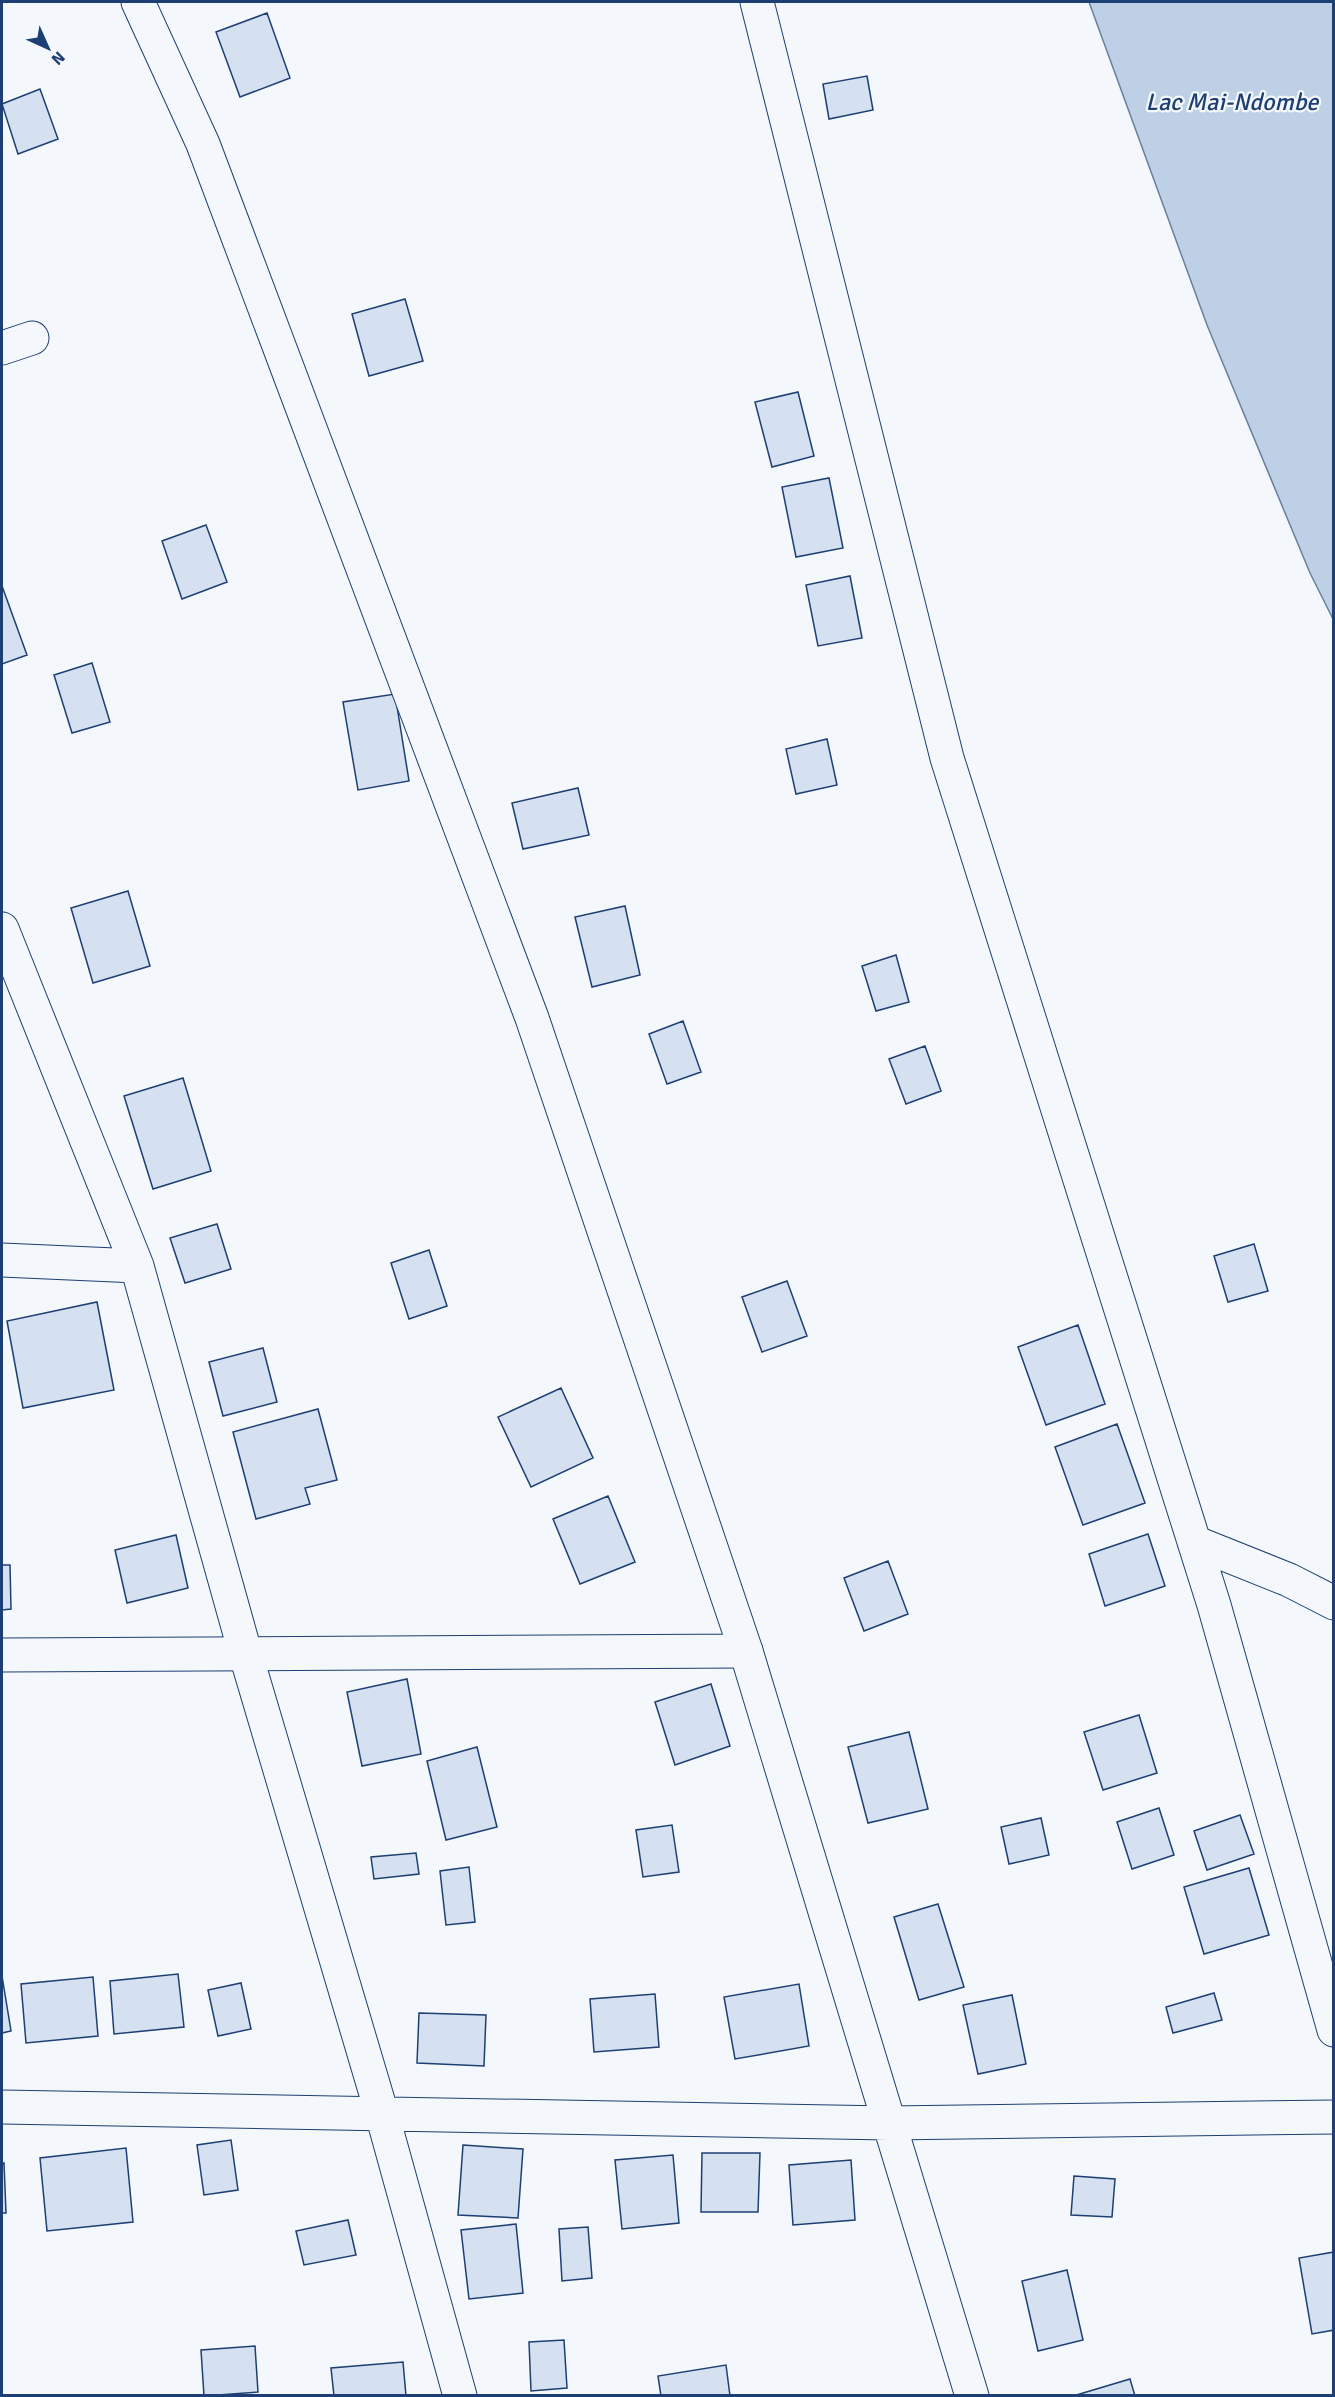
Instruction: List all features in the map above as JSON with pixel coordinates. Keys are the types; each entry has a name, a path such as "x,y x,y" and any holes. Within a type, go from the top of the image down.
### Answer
{"street":[{"path":"138,2 203,144 532,1018 746,1651 972,2396"},
{"path":"757,2 947,758 1217,1617 1334,2030"},
{"path":"2,348 32,338"},
{"path":"2,929 137,1266 245,1652 382,2114 460,2396"},
{"path":"2,1260 137,1266"},
{"path":"1194,1542 1290,1580 1334,1603"},
{"path":"2,1655 746,1651"},
{"path":"2,2107 889,2123 1334,2117"}],"water":[{"name":"Lac Mai-Ndombe","path":"1089,2 1333,2 1333,619 1310,573 1207,325"}],"building":[{"path":"267,13 290,78 240,97 216,32"},
{"path":"867,76 873,110 829,119 823,84"},
{"path":"40,89 58,139 18,154 2,104"},
{"path":"405,299 423,361 369,376 352,314"},
{"path":"798,392 814,456 772,467 755,402"},
{"path":"829,478 843,548 796,557 782,487"},
{"path":"206,525 227,582 182,599 162,541"},
{"path":"850,576 862,638 818,646 806,585"},
{"path":"2,586 27,655 2,664"},
{"path":"92,663 110,722 72,733 54,675"},
{"path":"395,694 409,781 358,790 343,702"},
{"path":"827,739 837,785 796,794 786,749"},
{"path":"578,788 589,835 523,849 512,803"},
{"path":"128,891 150,966 93,983 71,908"},
{"path":"625,906 640,975 592,987 575,917"},
{"path":"896,955 909,1002 876,1011 862,966"},
{"path":"683,1021 701,1072 667,1084 649,1034"},
{"path":"925,1046 941,1091 906,1104 889,1059"},
{"path":"183,1078 211,1171 153,1189 124,1096"},
{"path":"217,1224 231,1269 185,1283 170,1238"},
{"path":"1254,1244 1268,1291 1228,1302 1214,1256"},
{"path":"429,1250 447,1306 409,1319 391,1263"},
{"path":"787,1281 807,1336 762,1352 742,1297"},
{"path":"97,1302 114,1390 23,1408 7,1321"},
{"path":"1078,1325 1105,1404 1046,1425 1018,1347"},
{"path":"263,1348 277,1402 223,1416 209,1362"},
{"path":"561,1388 593,1458 531,1487 498,1417"},
{"path":"318,1409 337,1480 305,1488 310,1504 256,1519 233,1432"},
{"path":"1117,1424 1145,1503 1083,1525 1055,1447"},
{"path":"608,1496 635,1562 580,1584 553,1519"},
{"path":"1148,1534 1165,1586 1105,1606 1089,1554"},
{"path":"176,1535 188,1588 127,1603 115,1550"},
{"path":"888,1561 908,1614 864,1631 844,1578"},
{"path":"2,1565 10,1565 11,1609 2,1610"},
{"path":"407,1679 421,1754 362,1766 347,1692"},
{"path":"711,1684 730,1746 675,1765 655,1702"},
{"path":"1139,1715 1157,1773 1103,1790 1084,1732"},
{"path":"909,1732 928,1809 868,1823 848,1747"},
{"path":"477,1747 497,1827 446,1840 427,1761"},
{"path":"1159,1808 1174,1855 1132,1869 1117,1822"},
{"path":"1240,1815 1254,1854 1207,1870 1194,1831"},
{"path":"1041,1818 1049,1855 1009,1864 1001,1827"},
{"path":"672,1825 679,1872 643,1877 636,1830"},
{"path":"416,1853 419,1874 374,1879 371,1857"},
{"path":"469,1867 475,1922 446,1925 440,1871"},
{"path":"1249,1868 1269,1935 1204,1954 1184,1887"},
{"path":"938,1904 964,1987 919,2000 894,1917"},
{"path":"178,1974 184,2027 114,2034 110,1981"},
{"path":"2,1976 11,2031 2,2033"},
{"path":"93,1977 98,2036 26,2043 21,1984"},
{"path":"241,1983 251,2029 218,2036 208,1990"},
{"path":"799,1984 809,2046 735,2059 724,1997"},
{"path":"1214,1993 1222,2020 1173,2033 1166,2007"},
{"path":"655,1994 659,2047 594,2052 590,1999"},
{"path":"1012,1995 1026,2064 978,2074 963,2005"},
{"path":"419,2013 486,2015 484,2066 417,2063"},
{"path":"231,2140 238,2190 204,2195 197,2145"},
{"path":"463,2145 523,2149 518,2218 458,2215"},
{"path":"126,2148 133,2222 47,2231 40,2158"},
{"path":"702,2153 760,2153 758,2212 701,2212"},
{"path":"673,2155 679,2223 622,2229 615,2160"},
{"path":"851,2160 855,2220 793,2225 789,2165"},
{"path":"4,2163 6,2213 2,2213 2,2164"},
{"path":"1074,2176 1115,2179 1112,2217 1071,2215"},
{"path":"348,2220 356,2255 304,2265 296,2231"},
{"path":"516,2224 523,2293 469,2299 461,2230"},
{"path":"588,2227 592,2278 562,2281 559,2229"},
{"path":"1334,2252 1334,2330 1312,2334 1299,2258"},
{"path":"1067,2270 1083,2340 1038,2351 1022,2281"},
{"path":"564,2340 567,2388 531,2391 529,2342"},
{"path":"255,2346 258,2392 204,2396 201,2350"},
{"path":"403,2362 406,2396 334,2396 331,2368"},
{"path":"726,2365 730,2396 661,2396 658,2376"},
{"path":"1130,2379 1135,2396 1073,2396"}]}
